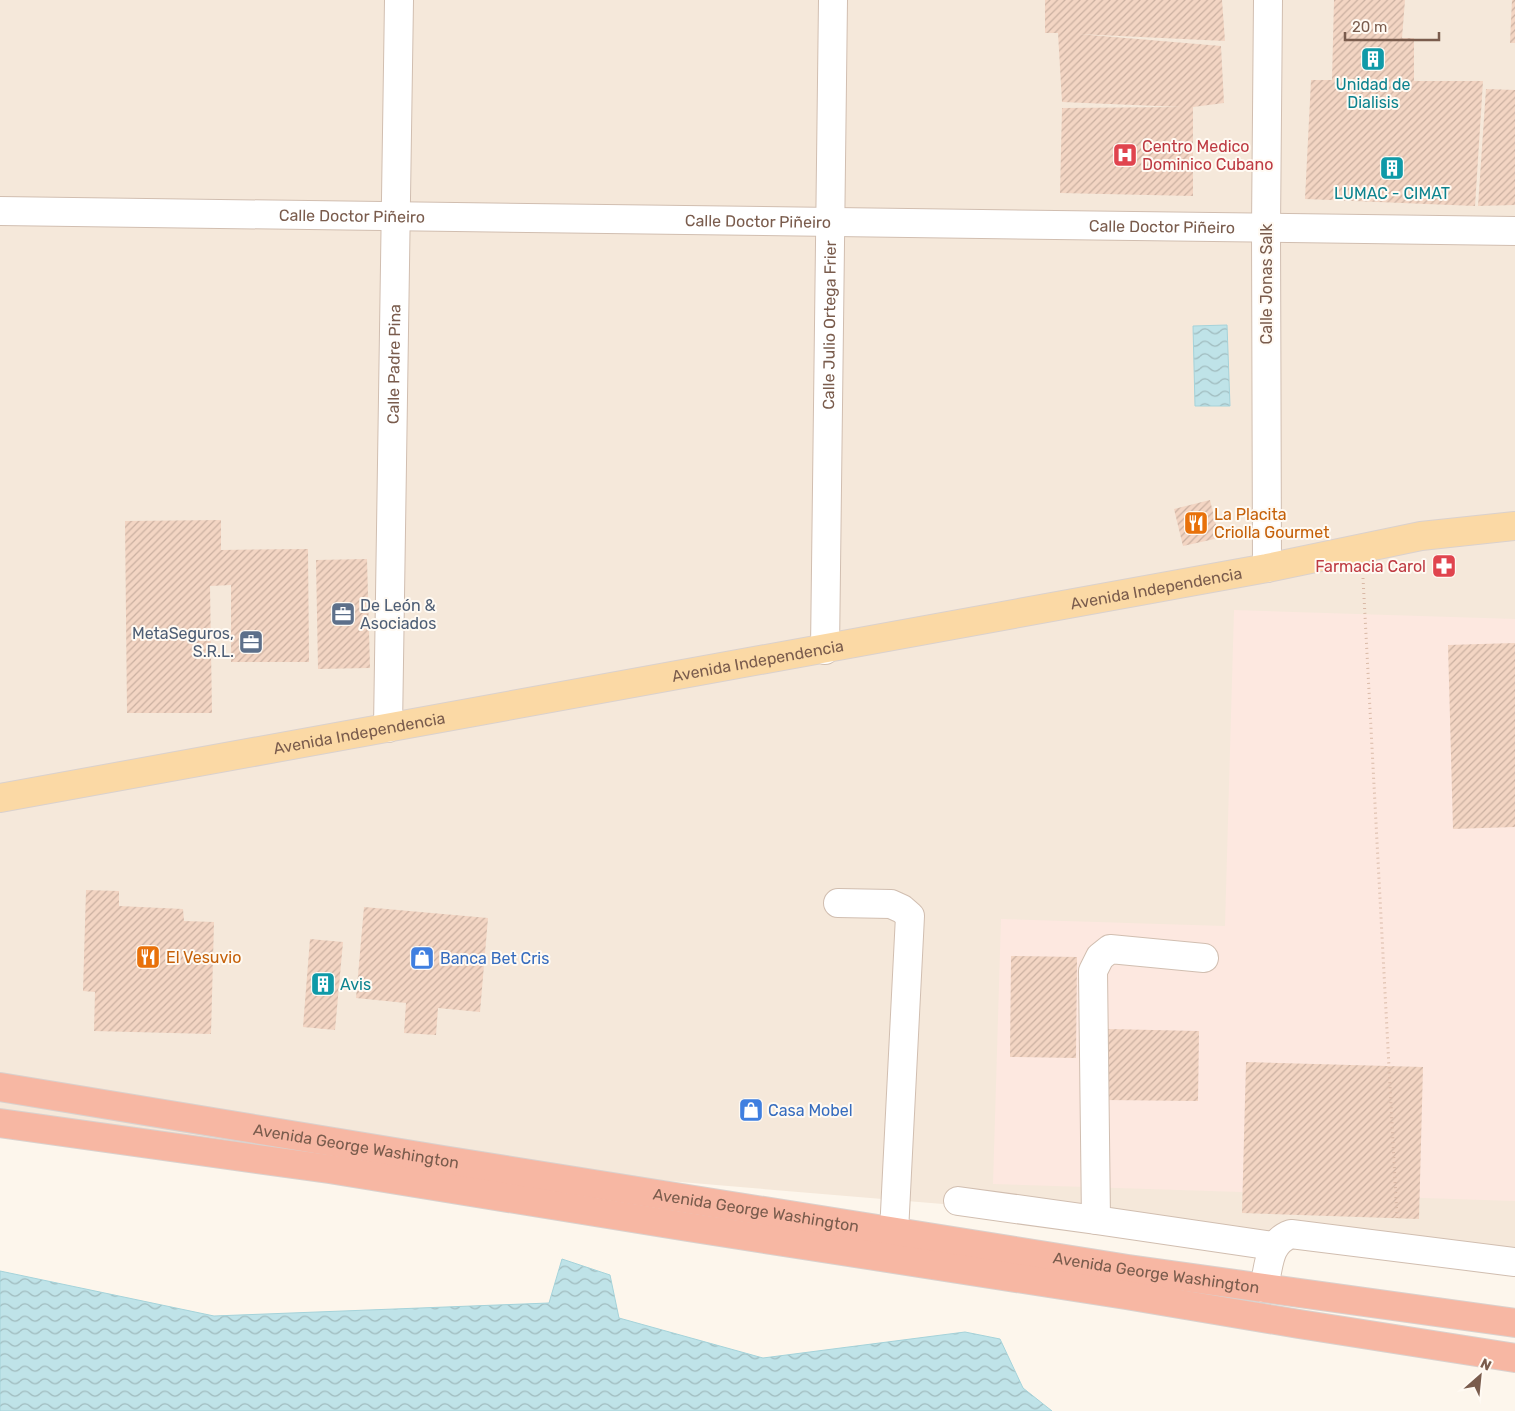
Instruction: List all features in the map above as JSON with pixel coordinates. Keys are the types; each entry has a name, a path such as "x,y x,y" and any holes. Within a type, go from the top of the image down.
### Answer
{"highway":[{"name":"Avenida George Washington","path":"0,1087 1128,1269 1515,1323"},
{"name":"Avenida George Washington","path":"0,1123 329,1169 1515,1358"}],"main road":[{"name":"Avenida Independencia","path":"0,798 825,650 1267,568 1421,536 1515,526"}],"street":[{"name":"Calle Padre Pina","path":"388,728 399,0"},
{"name":"Calle Julio Ortega Frier","path":"825,650 832,0"},
{"name":"Calle Jonas Salk","path":"1267,568 1266,228 1268,0"},
{"name":"Calle Doctor Piñeiro","path":"0,212 1515,231"},
{"path":"838,903 891,904 902,909 910,916 894,1232"},
{"path":"1096,1220 1093,971 1100,957 1110,949 1204,958"},
{"path":"958,1201 1273,1246"},
{"path":"1264,1288 1273,1246 1279,1239 1291,1234 1515,1262"}],"path":[{"path":"1362,548 1398,1246"}],"shaded area":[{"path":"0,0 1515,0 1515,1252 0,1125"},
{"path":"1234,610 1515,619 1515,1201 993,1184 1001,919 1225,926"}],"water":[{"path":"1227,325 1230,406 1195,406 1193,326"},
{"path":"562,1259 610,1275 619,1318 763,1358 965,1332 1000,1339 1023,1388 1052,1411 0,1411 0,1271 214,1316 549,1303"}],"building":[{"path":"1045,0 1222,0 1225,41 1078,34 1221,46 1224,103 1193,107 1193,196 1060,193 1062,108 1182,107 1062,102 1058,33 1045,33"},
{"name":"LUMAC - CIMAT","path":"1334,0 1405,0 1402,38 1414,38 1414,81 1483,81 1475,206 1305,199 1311,80 1332,80"},
{"path":"1512,0 1515,0 1515,43 1510,43"},
{"path":"1486,89 1515,90 1515,205 1478,206"},
{"name":"La Placita Criolla Gourmet","path":"1210,500 1219,538 1183,546 1174,509"},
{"path":"221,520 221,550 308,549 309,662 231,662 231,585 210,586 212,713 127,713 125,521"},
{"name":"De León & Asociados","path":"367,559 370,668 318,669 316,560"},
{"path":"1515,643 1515,827 1453,829 1448,645"},
{"name":"El Vesuvio","path":"86,890 119,891 119,906 183,909 184,921 214,922 211,1034 94,1031 95,992 83,991"},
{"name":"Banca Bet Cris","path":"364,907 488,918 480,1012 438,1008 436,1035 404,1033 406,1003 356,998"},
{"name":"Avis","path":"310,939 343,942 335,1030 303,1027"},
{"path":"1011,956 1077,957 1076,1058 1010,1057"},
{"path":"1107,1029 1199,1031 1198,1101 1106,1100"},
{"path":"1246,1062 1423,1067 1419,1219 1242,1213"}],"place":[{"name":"Unidad de Dialisis","path":"1373,59"},
{"name":"Centro Medico Dominico Cubano","path":"1125,155"},
{"name":"LUMAC - CIMAT","path":"1392,168"},
{"name":"La Placita Criolla Gourmet","path":"1196,523"},
{"name":"Farmacia Carol","path":"1444,566"},
{"name":"De León & Asociados","path":"343,614"},
{"name":"MetaSeguros, S.R.L.","path":"251,642"},
{"name":"El Vesuvio","path":"148,957"},
{"name":"Banca Bet Cris","path":"422,958"},
{"name":"Avis","path":"323,984"},
{"name":"Casa Mobel","path":"751,1110"}]}
